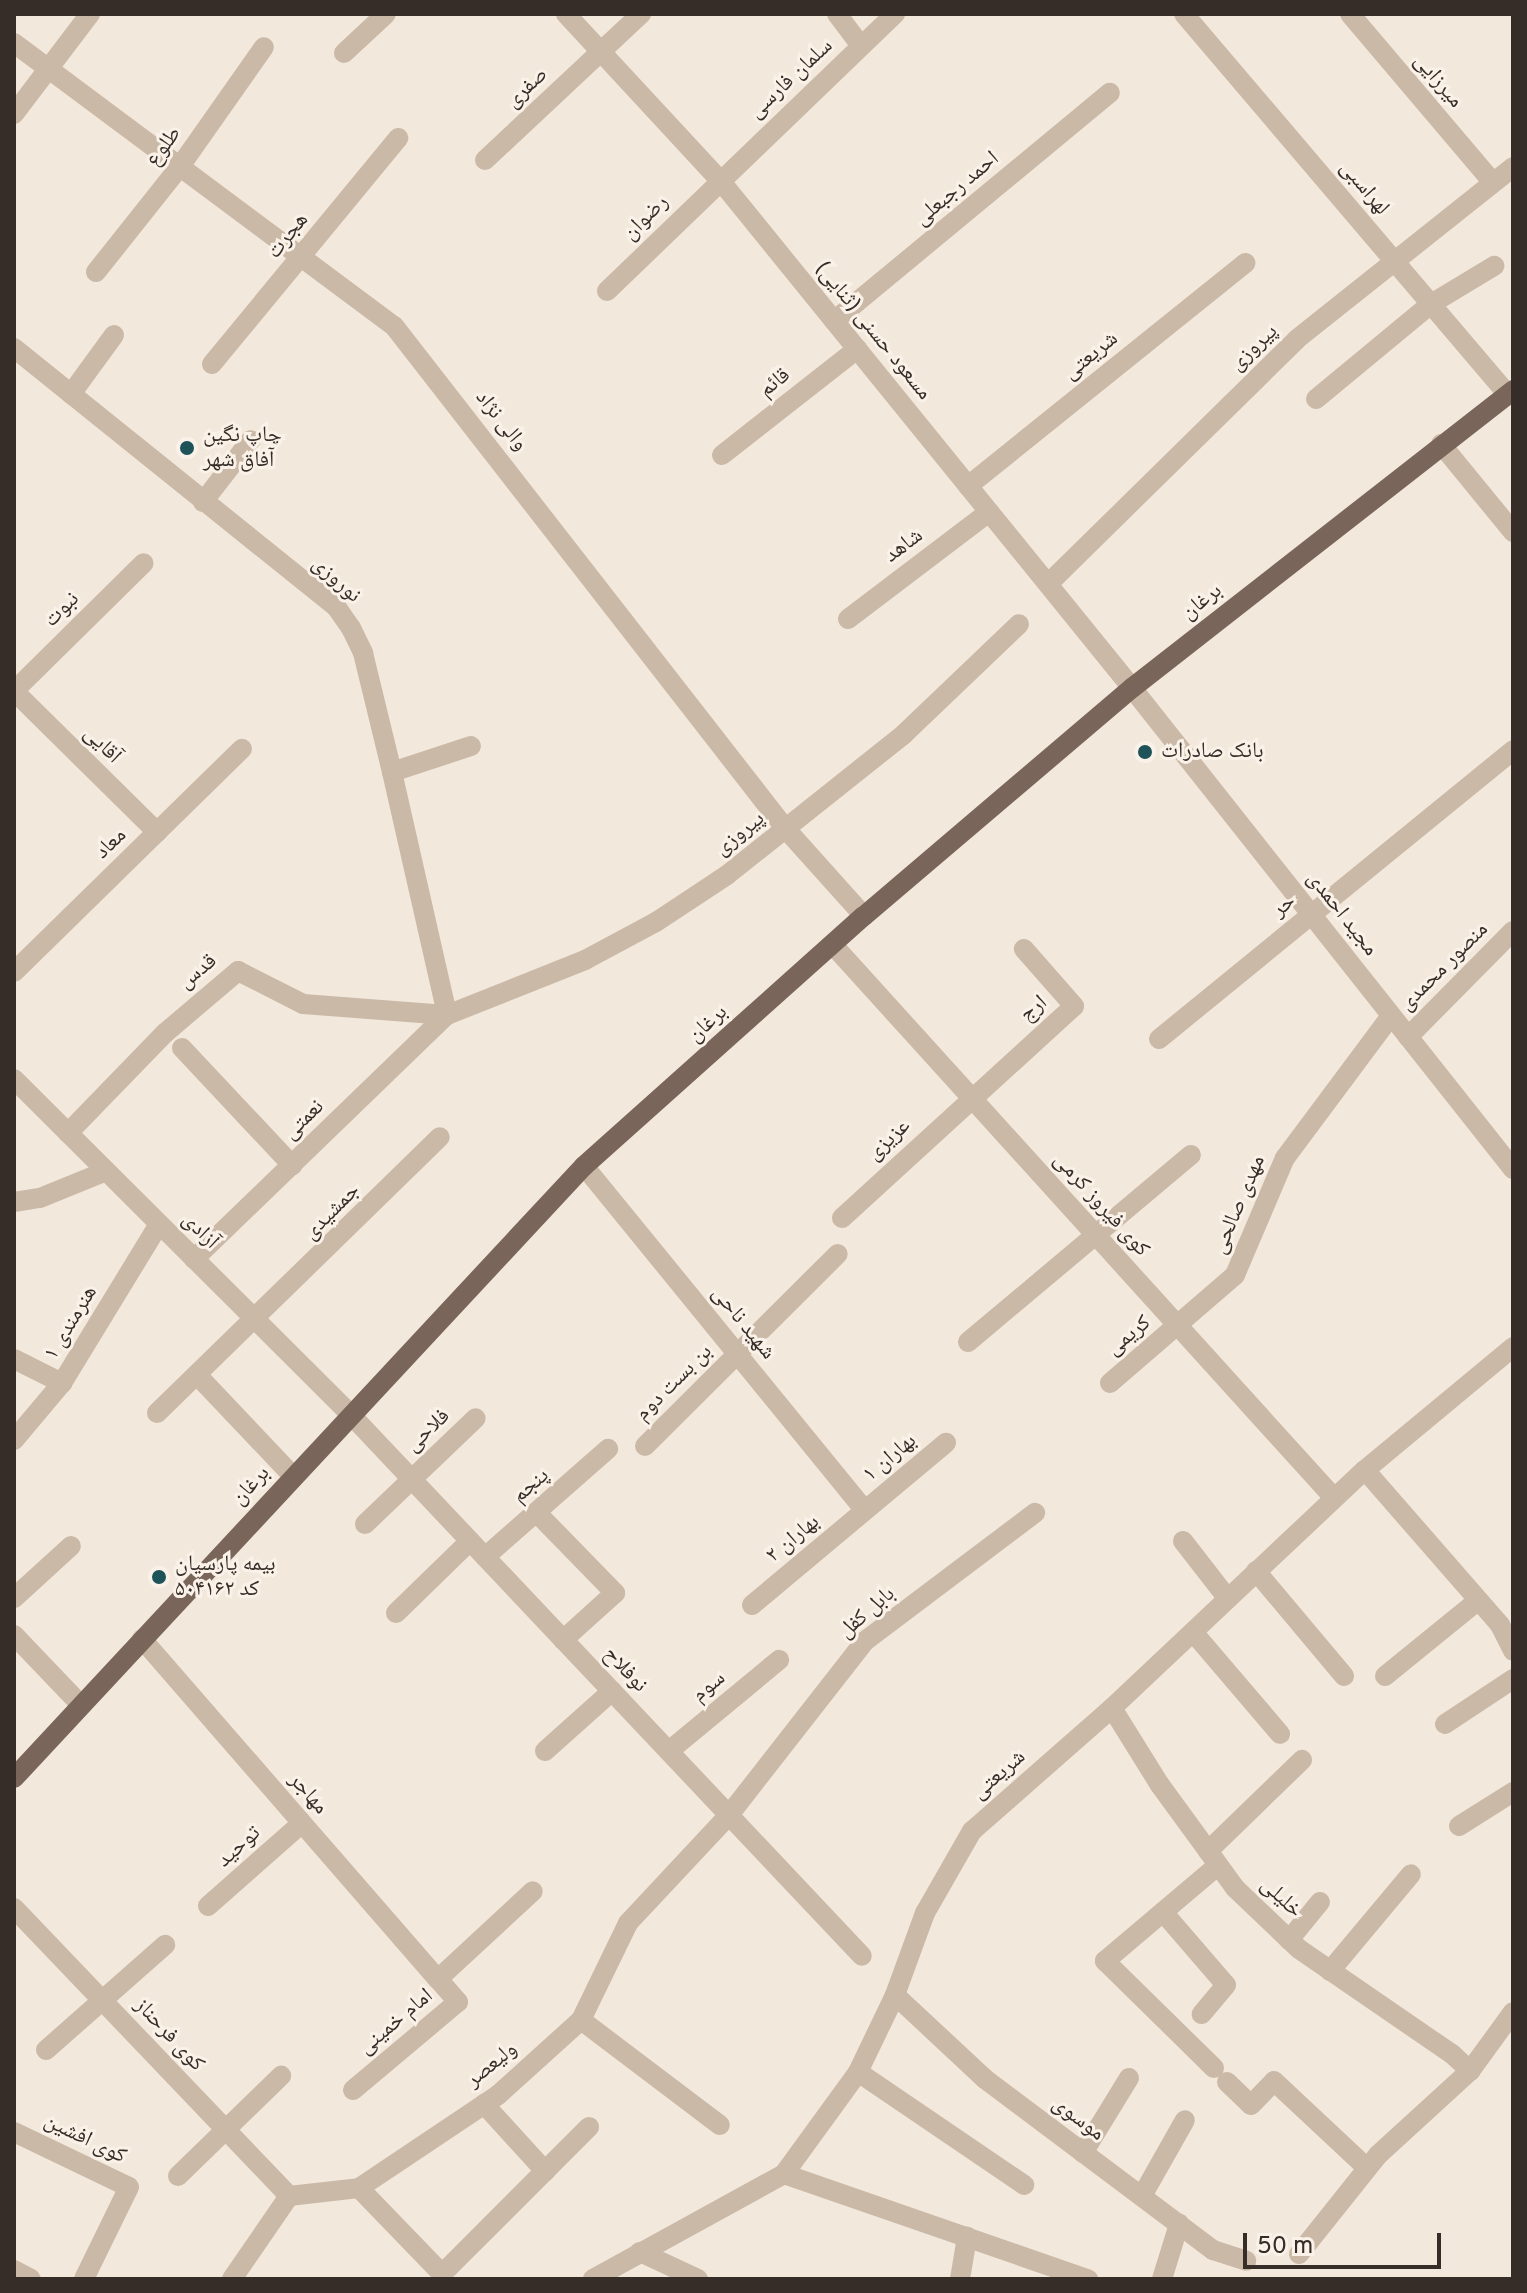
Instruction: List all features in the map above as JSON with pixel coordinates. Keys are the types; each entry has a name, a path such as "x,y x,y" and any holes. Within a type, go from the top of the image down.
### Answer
{"main road":[{"name":"برغان","path":"14,1778 584,1166 864,916 1132,688 1510,391"}],"street":[{"path":"14,114 46,66 90,14"},
{"path":"344,53 386,14"},
{"name":"مسعود حسنی (ثنایی)","path":"566,14 719,179 1132,688"},
{"path":"601,51 641,14"},
{"path":"837,14 861,46"},
{"name":"سلمان فارسی","path":"719,179 895,14"},
{"name":"لهراسبی","path":"1184,14 1392,259 1510,391"},
{"name":"میرزایی","path":"1350,14 1491,180"},
{"name":"والی نژاد","path":"14,43 304,254 394,326 433,372 785,828 864,916"},
{"name":"طلوع","path":"96,272 181,165 264,47"},
{"name":"صفری","path":"485,160 601,51"},
{"name":"احمد رجبعلی","path":"834,321 1110,93"},
{"name":"هجرت","path":"212,364 398,138"},
{"name":"پیروزی","path":"1048,584 1297,339 1491,180 1513,167"},
{"name":"رضوان","path":"607,291 719,179"},
{"name":"شریعتی","path":"968,486 1245,263"},
{"path":"1316,399 1431,304 1494,266"},
{"path":"71,394 114,335"},
{"name":"نوروزی","path":"14,348 337,608 363,653 447,1015"},
{"name":"قائم","path":"722,455 857,349"},
{"path":"203,502 251,440"},
{"path":"1441,444 1513,532"},
{"name":"شاهد","path":"848,619 989,512"},
{"name":"نبوت","path":"14,691 144,563"},
{"name":"پیروزی","path":"447,1015 585,960 656,922 785,828 904,734 1019,624"},
{"name":"مجید احمدی","path":"1132,688 1513,1169"},
{"name":"آقایی","path":"14,691 157,832"},
{"path":"392,772 471,746"},
{"name":"معاد","path":"14,972 242,749"},
{"name":"حر","path":"1159,1039 1513,750"},
{"name":"منصور محمدی","path":"1408,1037 1513,931"},
{"name":"کوی فیروز کرمی","path":"833,945 1334,1498"},
{"name":"ارج","path":"969,1097 1074,1006 1024,949"},
{"name":"قدس","path":"68,1133 165,1033 222,979 238,971 303,1004 447,1015"},
{"name":"نعمتی","path":"194,1259 447,1015"},
{"name":"مهدی صالحی","path":"1179,1327 1235,1275 1285,1158 1391,1016"},
{"path":"182,1048 292,1165"},
{"name":"آزادی","path":"14,1079 353,1417"},
{"name":"عزیزی","path":"842,1218 969,1097"},
{"name":"جمشیدی","path":"157,1413 257,1321 440,1137"},
{"path":"968,1342 1191,1155"},
{"name":"شهید ناحی","path":"584,1166 865,1510"},
{"path":"14,1202 40,1198 106,1171"},
{"name":"هنرمندی ۱","path":"14,1440 62,1383 159,1224"},
{"name":"بن بست دوم","path":"645,1446 838,1254"},
{"name":"کریمی","path":"1110,1383 1179,1327"},
{"name":"شریعتی","path":"593,2279 784,2174 858,2072 895,1995 925,1913 972,1831 1112,1708 1365,1470 1513,1347"},
{"path":"14,1359 62,1383"},
{"path":"198,1376 293,1476"},
{"name":"نوفلاح","path":"353,1417 862,1956"},
{"name":"فلاحی","path":"365,1524 476,1418"},
{"name":"بهاران ۱","path":"865,1510 946,1443"},
{"name":"پنجم","path":"485,1557 608,1449"},
{"path":"1365,1470 1476,1602 1506,1619 1513,1651"},
{"name":"بهاران ۲","path":"752,1605 865,1510"},
{"path":"537,1513 615,1593 563,1640"},
{"name":"بابل کفل","path":"729,1815 865,1641 1035,1513"},
{"path":"396,1613 470,1541"},
{"path":"1183,1541 1228,1599"},
{"path":"14,1598 71,1546"},
{"path":"1256,1571 1344,1676"},
{"path":"1385,1676 1476,1602"},
{"path":"1193,1632 1280,1734"},
{"path":"14,1635 81,1705"},
{"name":"مهاجر","path":"142,1639 438,1979"},
{"name":"سوم","path":"669,1751 779,1660"},
{"path":"1445,1724 1513,1679"},
{"path":"545,1751 612,1691"},
{"name":"خلیلی","path":"1112,1708 1213,1858 1289,1940 1452,2054 1470,2071"},
{"path":"1302,1760 1163,1912 1105,1961 1251,2105 1274,2081 1367,2168"},
{"path":"1459,1826 1513,1792"},
{"name":"ولیعصر","path":"289,2196 359,2188 484,2104 581,2020 628,1923 729,1815"},
{"name":"توحید","path":"208,1906 302,1823"},
{"path":"1330,1971 1411,1874"},
{"name":"امام خمینی","path":"353,2090 458,2002 438,1979 533,1891"},
{"path":"1289,1940 1320,1902"},
{"name":"کوی فرحناز","path":"14,1908 289,2196"},
{"path":"1163,1912 1226,1985 1202,2014"},
{"path":"46,2050 165,1945"},
{"name":"موسوی","path":"895,1995 985,2079 1213,2250 1246,2261"},
{"path":"1299,2254 1367,2168 1470,2071 1513,2012"},
{"path":"581,2020 720,2125"},
{"path":"858,2072 1024,2185"},
{"path":"178,2176 281,2076"},
{"path":"1083,2153 1129,2078"},
{"path":"484,2104 545,2171"},
{"path":"1142,2196 1185,2120"},
{"path":"359,2188 442,2274 589,2127"},
{"name":"کوی افشین","path":"14,2132 129,2187 84,2279"},
{"path":"784,2174 1088,2279"},
{"path":"232,2279 289,2196"},
{"path":"1162,2279 1179,2224"},
{"path":"960,2279 967,2237"},
{"path":"640,2252 698,2279"},
{"path":"14,2270 31,2279"}],"place":[{"name":"چاپ نگین آفاق شهر","path":"187,448"},
{"name":"بانک صادرات","path":"1145,752"},
{"name":"بیمه پارسیان کد ۵۰۴۱۶۲","path":"159,1577"}]}
